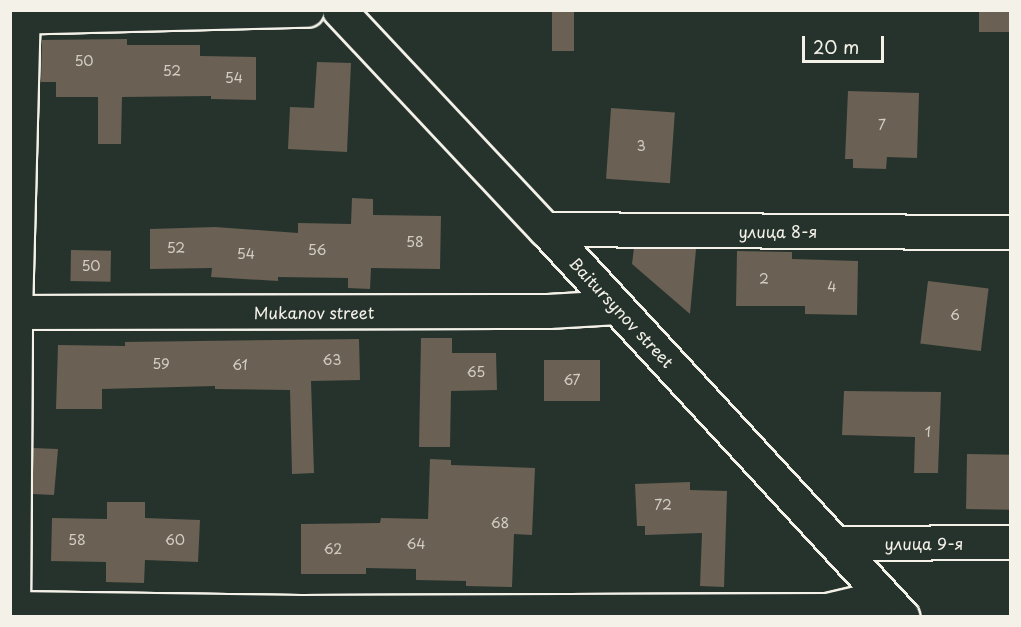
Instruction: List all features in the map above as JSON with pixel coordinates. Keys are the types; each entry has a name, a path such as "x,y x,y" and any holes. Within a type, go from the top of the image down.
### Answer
{"street":[{"path":"307,10 19,15 13,312 12,611 827,610 892,607"},
{"name":"Baitursynov street","path":"339,10 837,543 892,607"},
{"name":"улица 8-я","path":"545,229 1011,232"},
{"name":"Mukanov street","path":"13,312 548,311 617,308"},
{"name":"улица 9-я","path":"837,543 1011,542"}],"building":[{"path":"552,10 574,10 574,51 552,51"},
{"path":"979,10 1010,10 1010,32 979,32"},
{"path":"127,39 127,45 200,45 200,56 256,57 256,100 211,99 211,96 122,97 121,144 98,144 98,97 56,97 56,82 41,82 42,40"},
{"path":"317,62 351,63 347,152 288,149 290,107 314,108"},
{"path":"848,91 919,93 917,158 887,157 886,169 853,168 853,159 845,159"},
{"path":"611,108 675,112 670,183 606,179"},
{"path":"352,198 373,199 373,215 441,216 440,269 371,268 370,289 348,288 348,278 278,277 278,281 211,277 212,268 150,269 150,229 215,227 298,233 298,223 351,224"},
{"path":"634,248 696,249 690,314 632,264"},
{"path":"71,250 111,251 110,282 70,281"},
{"path":"737,251 792,252 792,259 858,261 857,315 805,314 805,306 736,306"},
{"path":"928,281 989,288 981,351 920,344"},
{"path":"421,338 452,338 452,353 496,353 497,390 451,391 450,447 419,447"},
{"path":"359,339 360,380 311,381 314,473 292,474 290,390 215,389 215,386 102,389 102,409 56,409 58,345 125,346 125,342"},
{"path":"544,360 600,360 600,401 544,401"},
{"path":"844,391 941,392 938,473 914,473 915,437 842,435"},
{"path":"33,448 58,449 54,495 33,494"},
{"path":"967,454 1010,455 1010,510 966,509"},
{"path":"430,459 451,460 451,465 535,468 532,535 514,534 512,587 466,586 466,581 416,580 416,569 366,568 366,574 301,574 301,524 380,523 381,518 428,519"},
{"path":"690,482 690,490 727,491 724,587 700,586 702,533 645,535 645,526 637,526 635,484"},
{"path":"107,502 145,502 145,518 200,520 198,562 145,560 144,583 106,582 106,562 51,561 52,518 107,519"}]}
